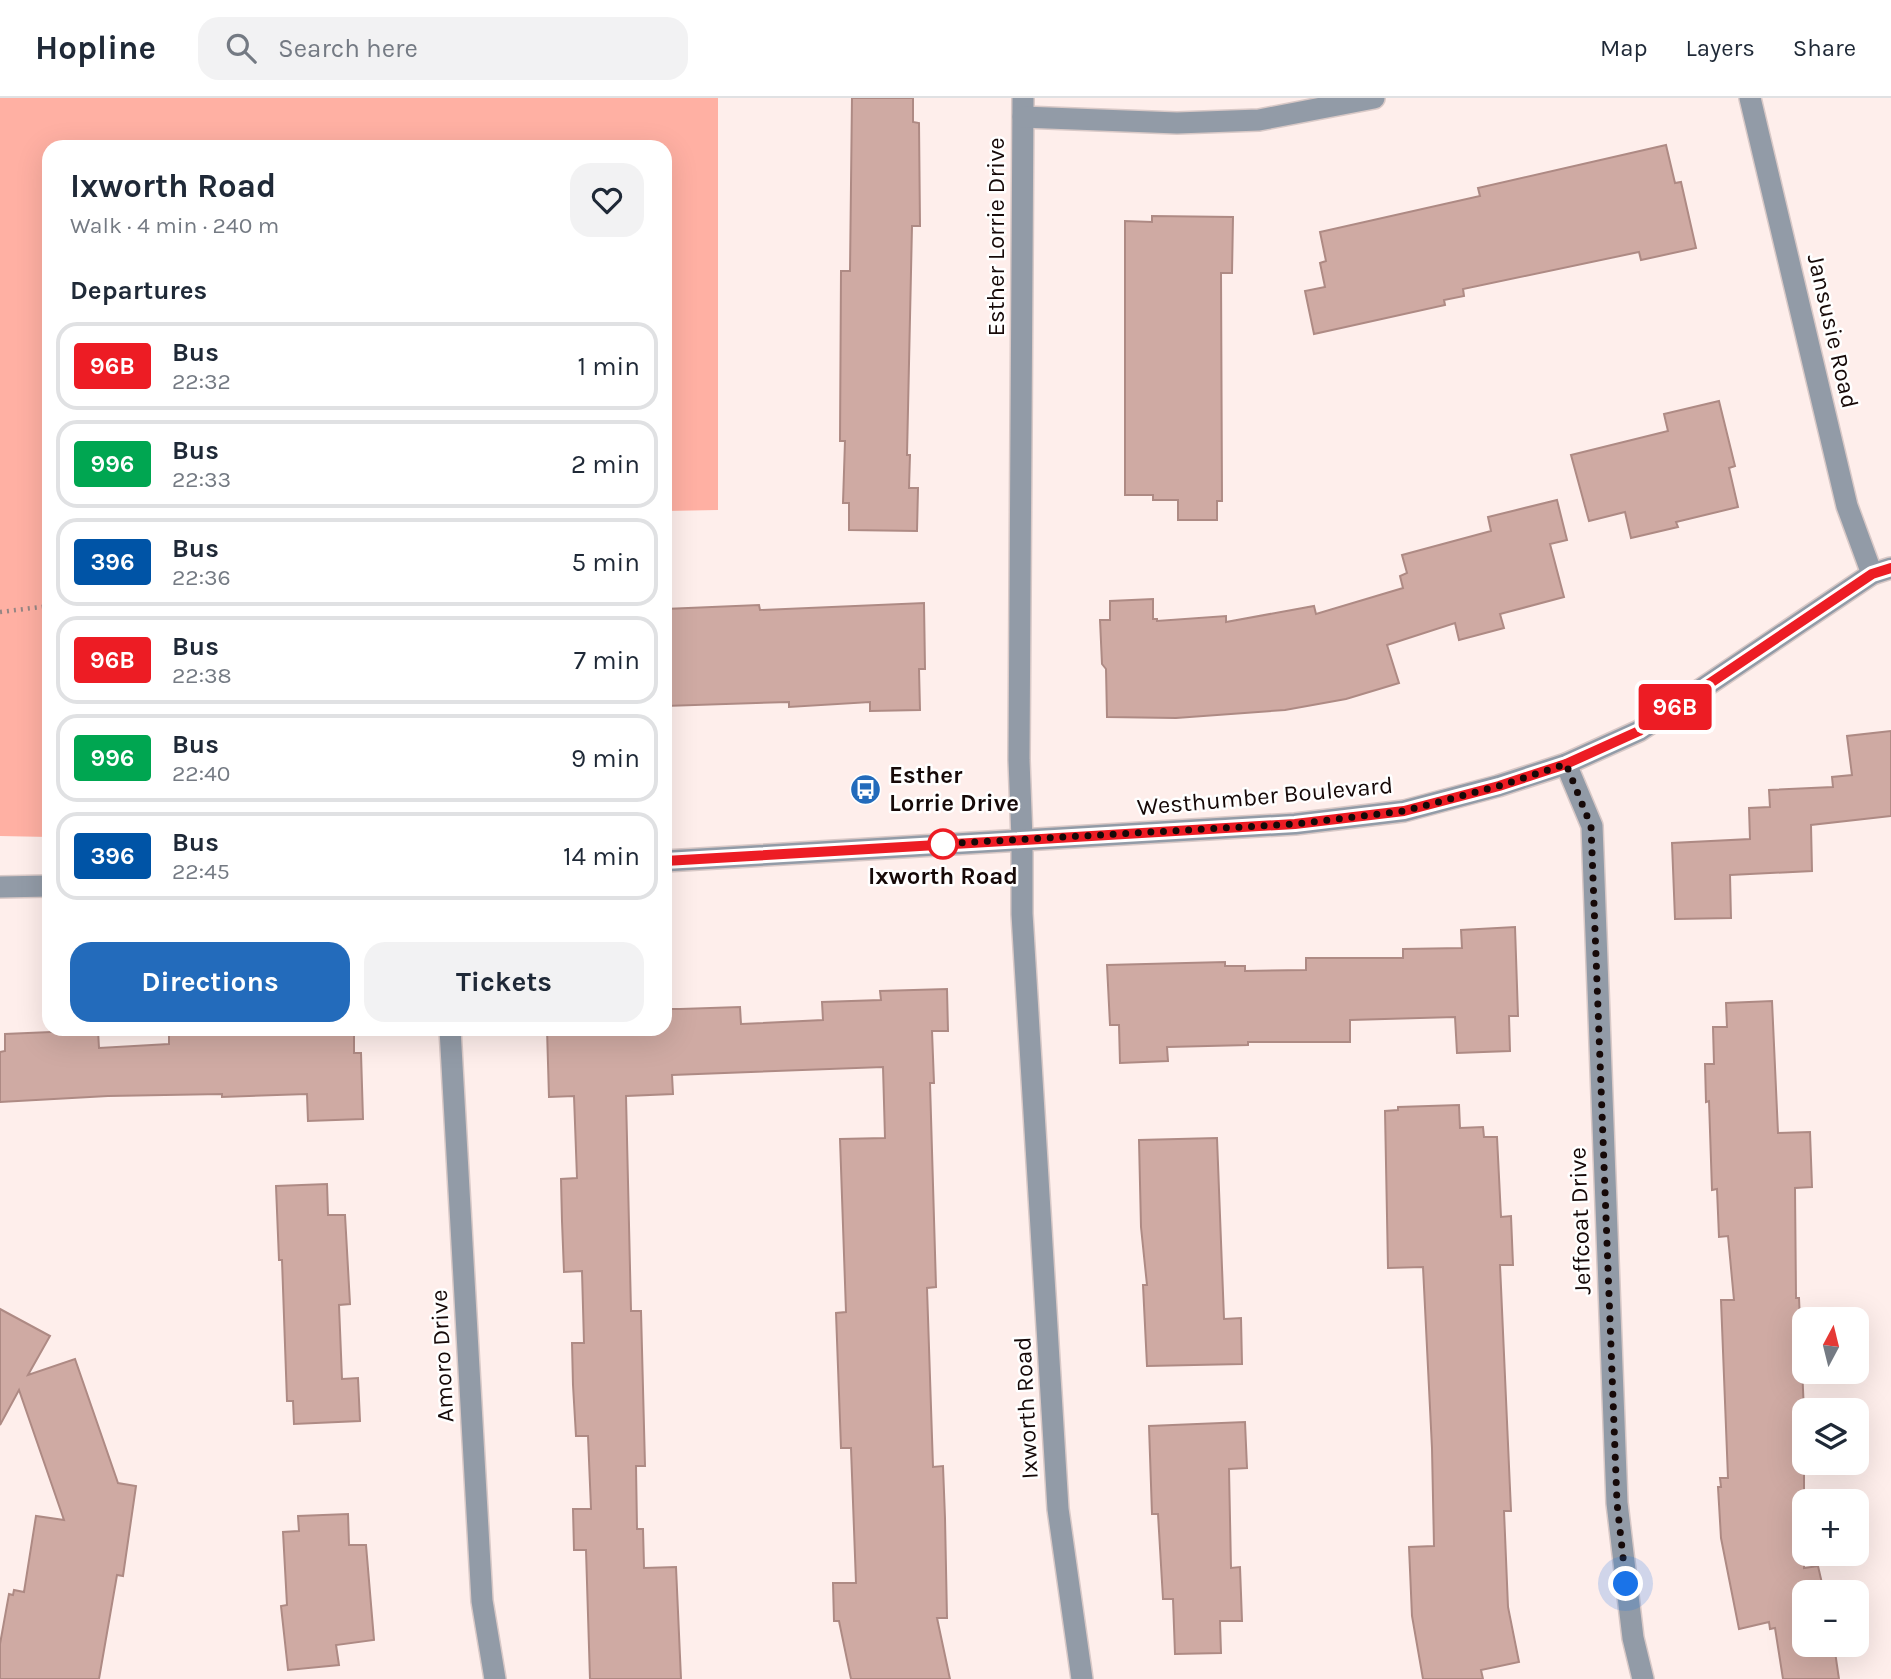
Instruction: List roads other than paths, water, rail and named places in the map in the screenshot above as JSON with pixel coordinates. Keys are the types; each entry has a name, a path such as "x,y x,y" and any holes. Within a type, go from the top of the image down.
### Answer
{"street":[{"path":"1023,108 1177,124 1259,120 1374,98"},
{"name":"Jansusie Road","path":"1750,98 1847,506 1881,571"},
{"name":"Esther Lorrie Drive","path":"1022,839 1019,760 1023,108"},
{"name":"Westhumber Boulevard","path":"672,861 1295,824 1404,811 1499,786 1566,764 1639,731 1881,571"},
{"name":"Jeffcoat Drive","path":"1566,764 1591,826 1617,1503 1633,1639 1643,1679"},
{"name":"Ixworth Road","path":"1022,839 1023,928 1058,1509 1082,1679"},
{"path":"0,887 42,886"},
{"name":"Amoro Drive","path":"450,1036 482,1601 495,1679"}],"place":[{"name":"Esther Lorrie Drive","path":"866,789"},
{"name":"Ixworth Road","path":"943,844"}]}
